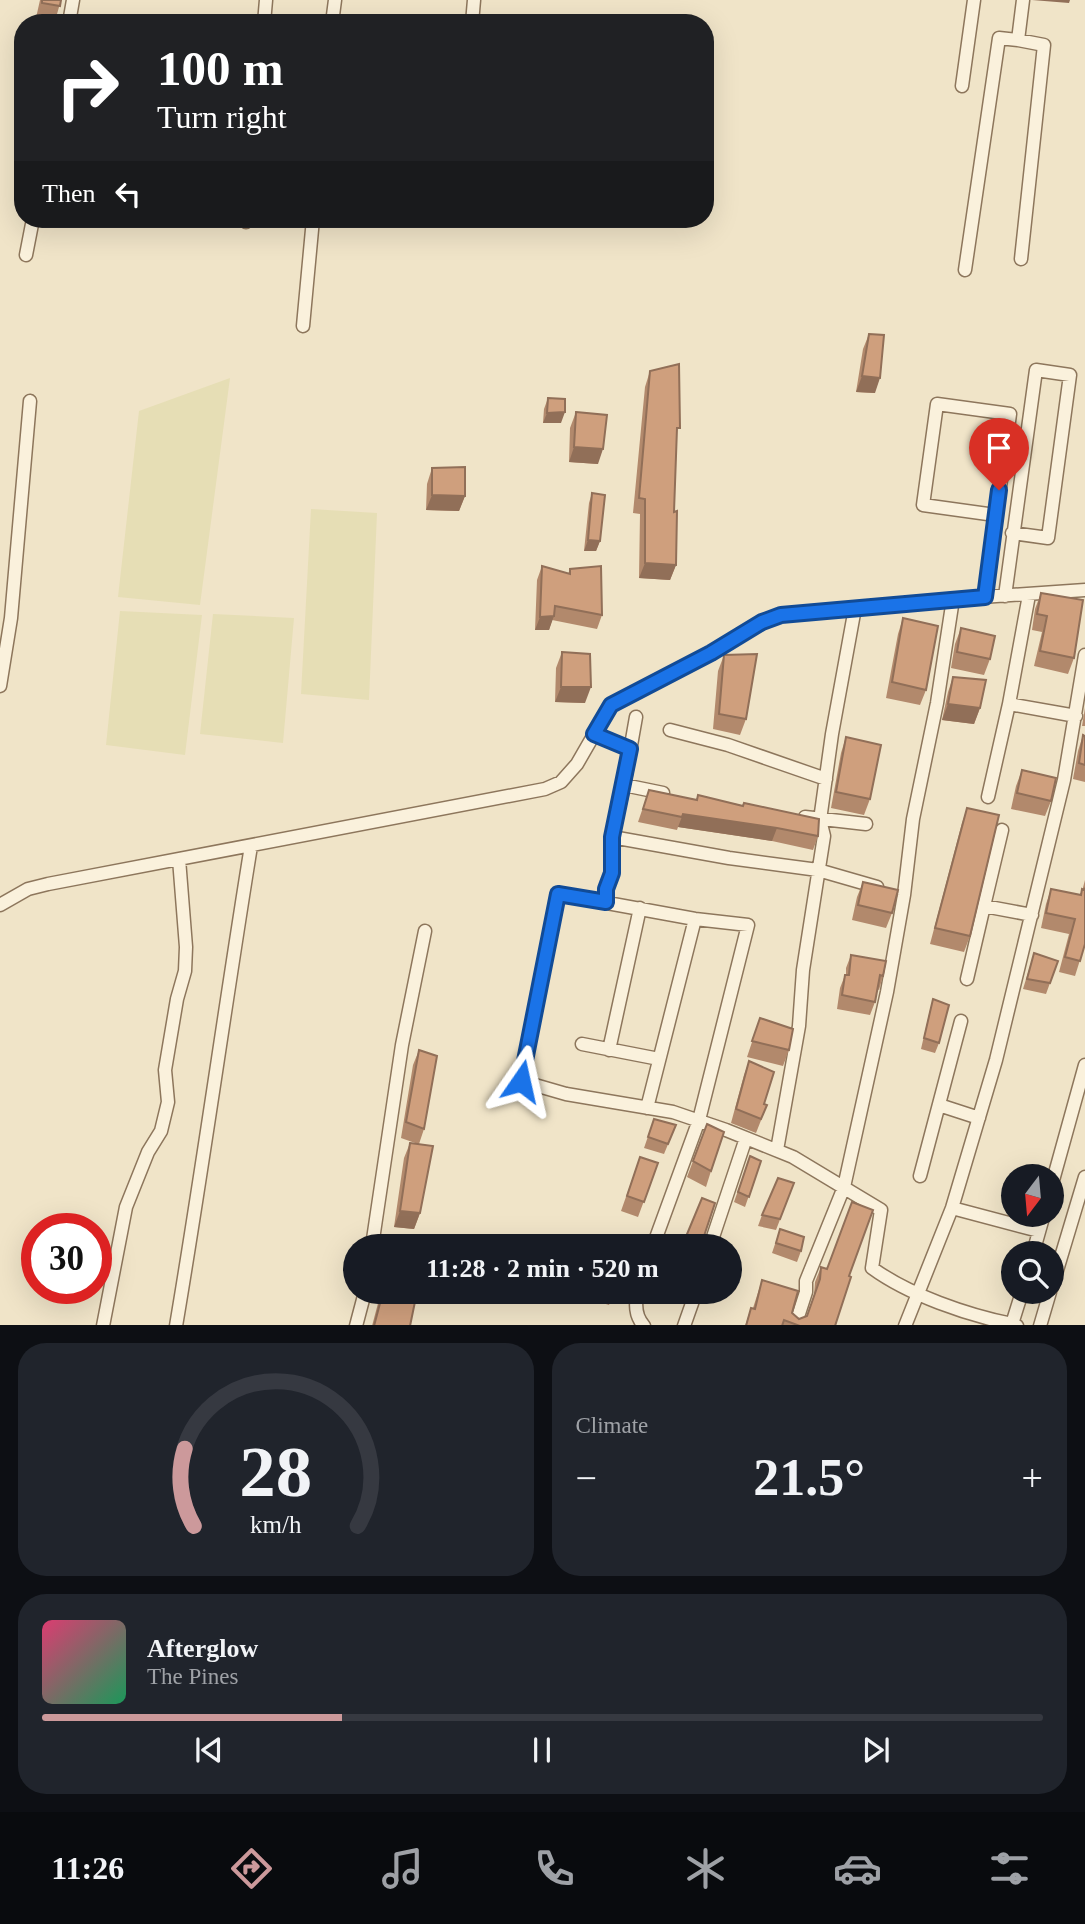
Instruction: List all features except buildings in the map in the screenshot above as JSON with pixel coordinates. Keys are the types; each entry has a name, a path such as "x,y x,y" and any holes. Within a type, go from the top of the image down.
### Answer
{"street":[{"path":"962,86 974,0"},
{"path":"1018,40 1023,0"},
{"path":"965,270 999,38 1044,45 1021,259"},
{"path":"26,256 31,228"},
{"path":"303,326 312,228"},
{"path":"1005,596 1012,533 1035,370 1070,375 1048,538 1012,533"},
{"path":"0,686 11,618 30,401"},
{"path":"985,597 1010,414 937,404 923,505 995,515"},
{"path":"0,905 28,889 545,789 561,782 577,764 611,705 711,653 762,622 781,615 1085,590"},
{"path":"988,797 1029,595"},
{"path":"795,1325 806,1292 806,1281 844,1187 887,992 904,895 913,819 937,703 953,599"},
{"path":"777,1150 799,1026 803,970 824,836 820,820 855,608"},
{"path":"905,1325 952,1208 996,1060 1064,780 1085,655"},
{"path":"1009,704 1076,716"},
{"path":"606,902 606,889 612,873 612,837 636,716"},
{"path":"670,730 728,745 826,779"},
{"path":"594,734 630,749"},
{"path":"624,785 676,796"},
{"path":"794,816 866,824"},
{"path":"967,979 1002,830"},
{"path":"612,837 729,858 818,870 904,895"},
{"path":"176,1325 251,846"},
{"path":"103,1325 126,1208 148,1152 161,1131 168,1102 165,1070 177,999 185,971 186,947 179,859"},
{"path":"657,1234 699,1120 748,925 695,919 558,894 521,1081 566,1094 673,1112 699,1120 793,1157 881,1210 872,1268 887,1279 992,1320 1014,1325 1019,1304"},
{"path":"984,906 1031,915"},
{"path":"609,1050 640,908"},
{"path":"647,1108 695,919"},
{"path":"374,1234 402,1045 425,930"},
{"path":"920,1176 961,1021"},
{"path":"582,1044 659,1059"},
{"path":"1058,1164 1085,1065"},
{"path":"939,1105 979,1118"},
{"path":"714,1234 746,1138"},
{"path":"1064,1246 1085,1177"},
{"path":"952,1208 1039,1231"},
{"path":"1036,1241 1040,1227"},
{"path":"356,1325 362,1304"},
{"path":"635,1304 640,1322 644,1325"},
{"path":"684,1325 692,1304"},
{"path":"1040,1325 1046,1304"}],"shaded area":[{"path":"230,378 200,605 118,597 139,411"},
{"path":"311,509 377,513 369,700 301,694"},
{"path":"120,611 202,615 185,755 106,745"},
{"path":"213,614 294,618 283,743 200,734"}],"route":[{"path":"521,1081 558,894 606,902 606,889 612,873 612,837 630,749 594,734 611,705 663,680 762,622 781,615 985,597 999,490"}]}
